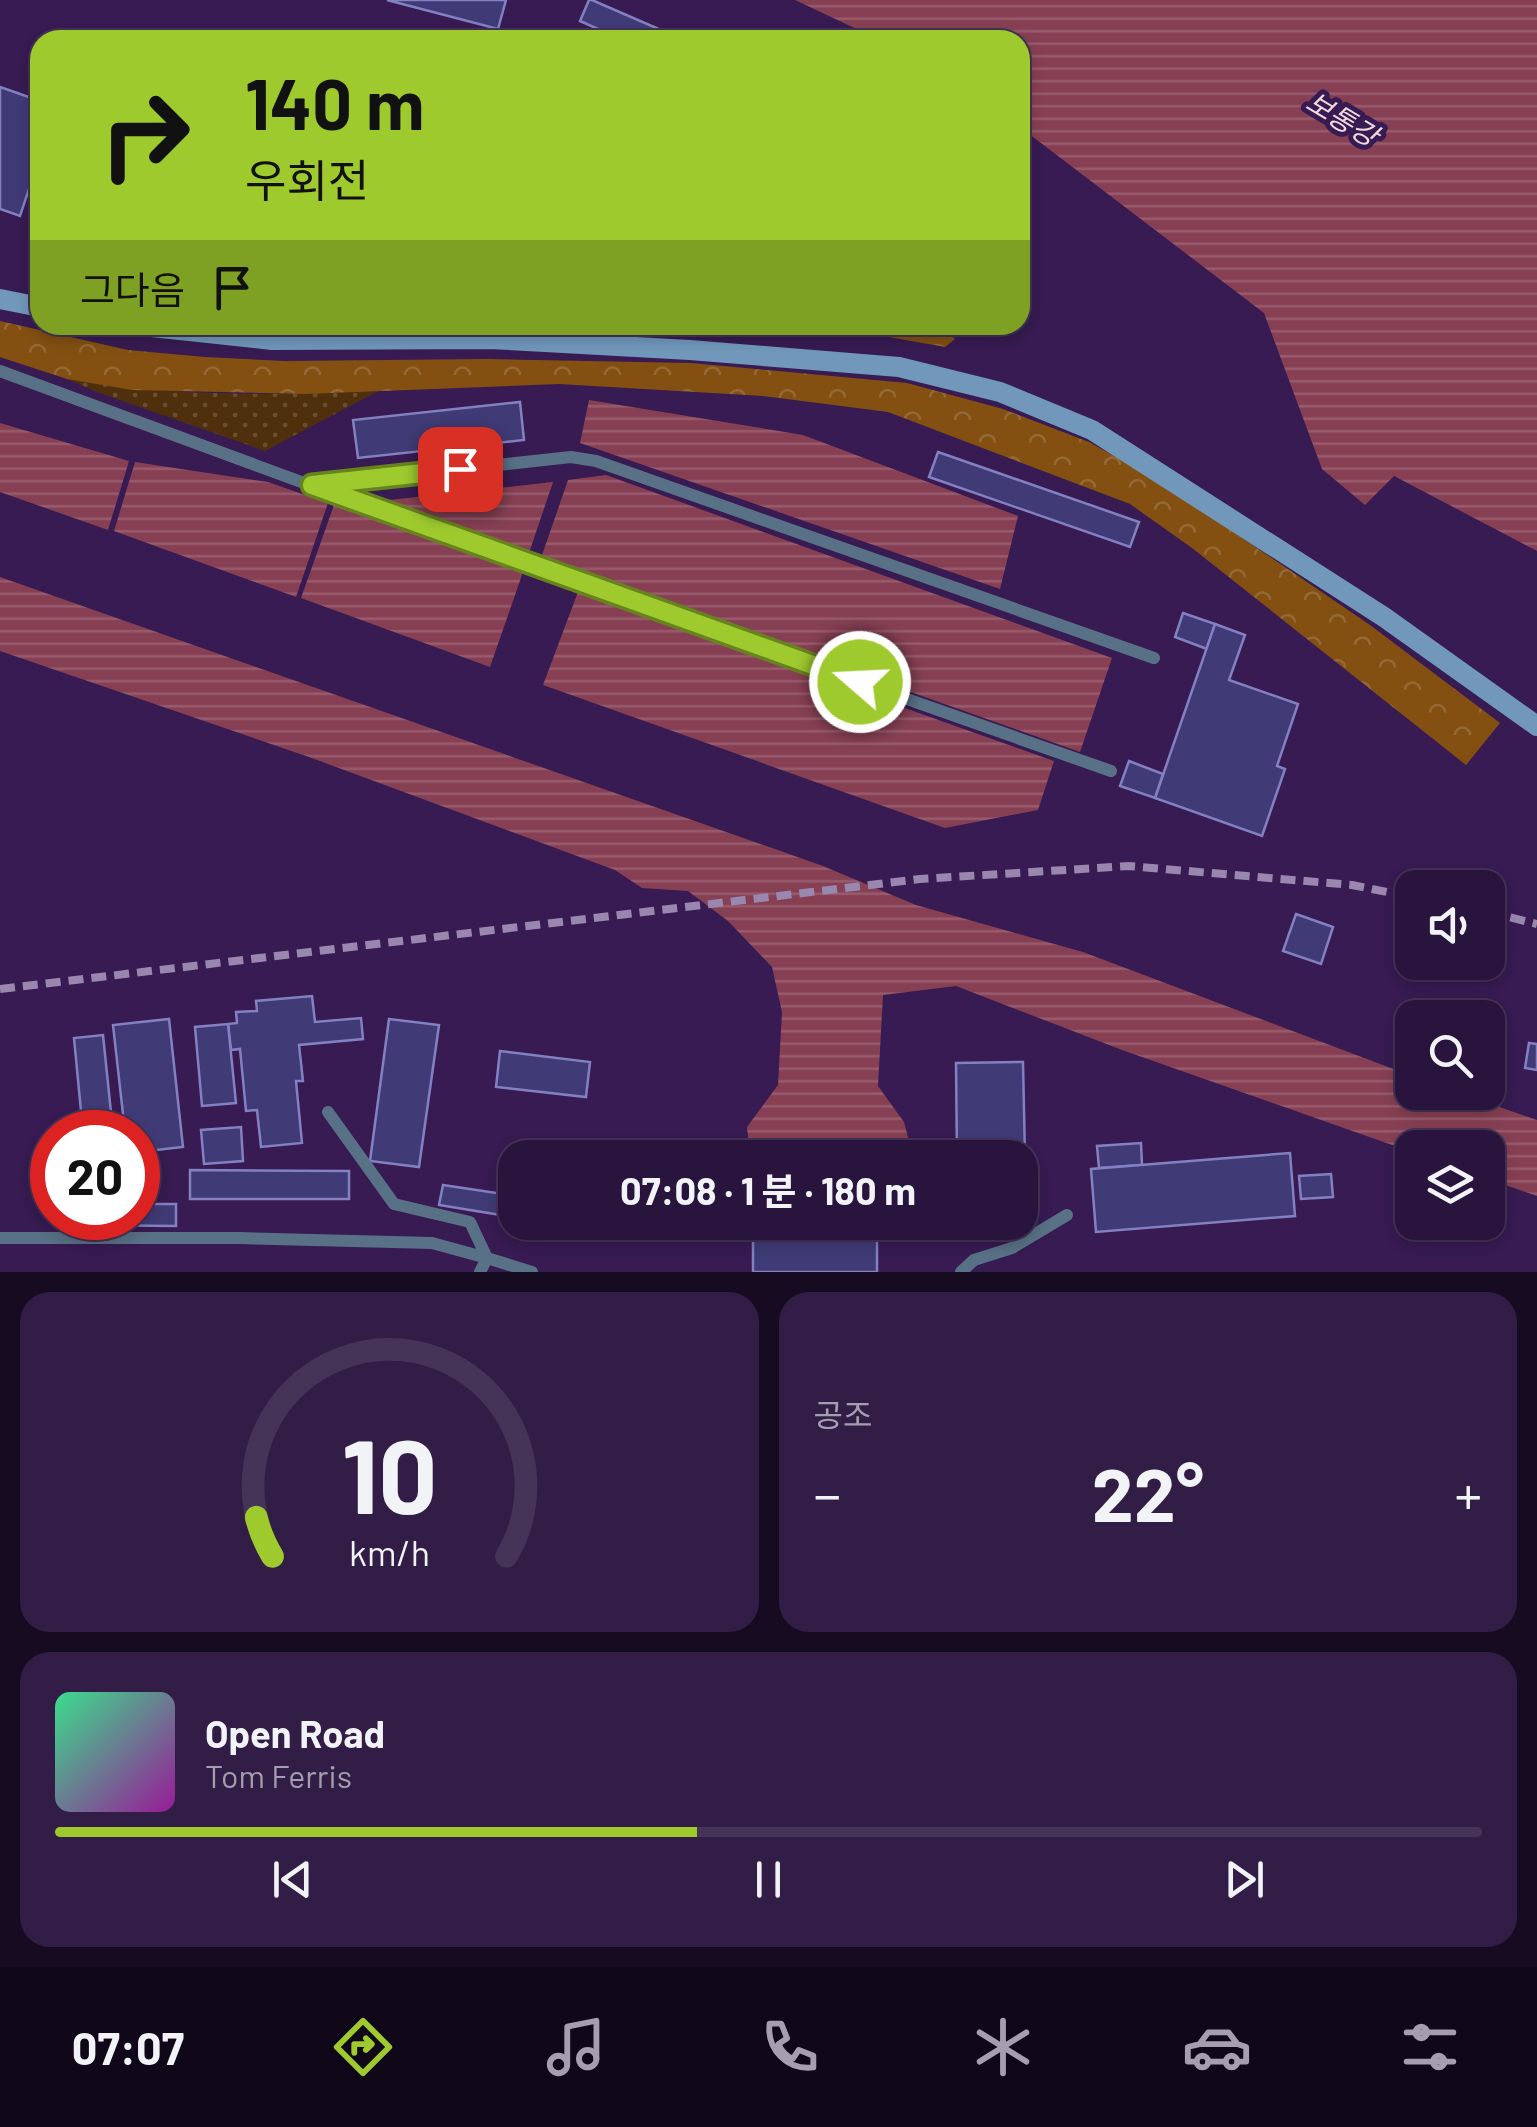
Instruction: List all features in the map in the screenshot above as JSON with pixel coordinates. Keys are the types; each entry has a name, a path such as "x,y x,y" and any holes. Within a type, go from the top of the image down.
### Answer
{"main road":[{"path":"0,299 30,306"},
{"path":"226,335 272,340 490,339 690,350 899,367 1000,392 1092,430 1384,617 1537,726"}],"lane":[{"path":"0,371 1111,771"},
{"path":"312,485 572,457 596,460 1154,658"},
{"path":"328,1112 394,1204 470,1222 487,1258"},
{"path":"962,1272 974,1260 1012,1248 1067,1215"},
{"path":"0,1238 432,1243 532,1272"},
{"path":"480,1272 487,1258"}],"shaded area":[{"path":"67,379 184,392 378,391 265,451"}],"green space":[{"path":"0,321 30,328 30,335 62,335 128,350 205,357 284,361 488,359 691,363 907,383 1003,409 1089,442 1156,479 1370,625 1500,723 1466,765 1192,548 1130,504 888,412 763,396 559,384 305,394 132,390 67,379 0,357"},
{"path":"877,335 950,335 955,339 945,347"}],"water":[{"name":"보통강","path":"795,0 1537,0 1537,551 1394,476 1365,505 1322,469 1264,313 1030,135 1030,30 859,30"},
{"path":"589,400 803,435 1018,516 1000,589 580,443"},
{"path":"0,423 129,461 108,530 0,492"},
{"path":"135,462 268,482 328,503 296,597 114,531"},
{"path":"606,475 1112,658 1080,752 540,561 568,480"},
{"path":"553,482 528,556 371,502"},
{"path":"334,505 523,572 490,667 301,598"},
{"path":"0,577 823,866 916,905 1083,952 1395,1070 1395,1110 1505,1109 1537,1120 1537,1196 1505,1185 1505,1130 1395,1130 1395,1146 1122,1050 956,986 883,995 878,1086 904,1122 909,1140 748,1140 747,1127 778,1085 782,1012 772,967 728,921 688,891 642,888 615,870 309,757 0,651"},
{"path":"578,592 1054,761 1038,810 945,828 543,685"}],"building":[{"path":"387,0 506,0 498,29"},
{"path":"592,0 661,30 600,30 580,21"},
{"path":"0,87 30,98 30,186 20,216 0,209"},
{"path":"520,402 524,440 358,458 353,420"},
{"path":"938,452 1139,522 1130,547 929,477"},
{"path":"1183,613 1215,624 1207,649 1175,637"},
{"path":"1215,624 1245,635 1229,680 1298,704 1277,766 1285,769 1262,836 1155,798"},
{"path":"1129,761 1163,774 1155,798 1120,786"},
{"path":"1296,914 1333,927 1321,964 1283,951"},
{"path":"312,996 315,1022 361,1018 363,1039 299,1045 303,1081 296,1081 302,1143 261,1147 257,1110 246,1111 240,1049 231,1050 228,1024 237,1023 236,1012 257,1011 256,1001"},
{"path":"169,1019 183,1147 160,1150 160,1110 123,1110 113,1025"},
{"path":"389,1019 439,1025 419,1167 370,1161"},
{"path":"228,1024 236,1103 202,1106 195,1027"},
{"path":"103,1035 111,1110 81,1110 74,1038"},
{"path":"1529,1043 1537,1044 1537,1070 1525,1068"},
{"path":"500,1051 590,1062 586,1097 496,1087"},
{"path":"1023,1062 1025,1140 957,1140 956,1063"},
{"path":"241,1127 243,1161 204,1164 201,1130"},
{"path":"1141,1143 1142,1165 1099,1168 1097,1146"},
{"path":"1290,1153 1295,1216 1096,1232 1091,1169"},
{"path":"190,1170 349,1171 349,1199 190,1199"},
{"path":"1331,1174 1333,1197 1301,1199 1299,1176"},
{"path":"443,1185 498,1193 498,1215 439,1205"},
{"path":"160,1204 176,1204 176,1226 160,1226"},
{"path":"753,1240 877,1240 877,1272 753,1272"}],"railway":[{"path":"0,989 920,879 1129,866 1352,885 1395,894"},
{"path":"1505,916 1537,924"}],"route":[{"path":"460,469 312,485 860,682"}]}
